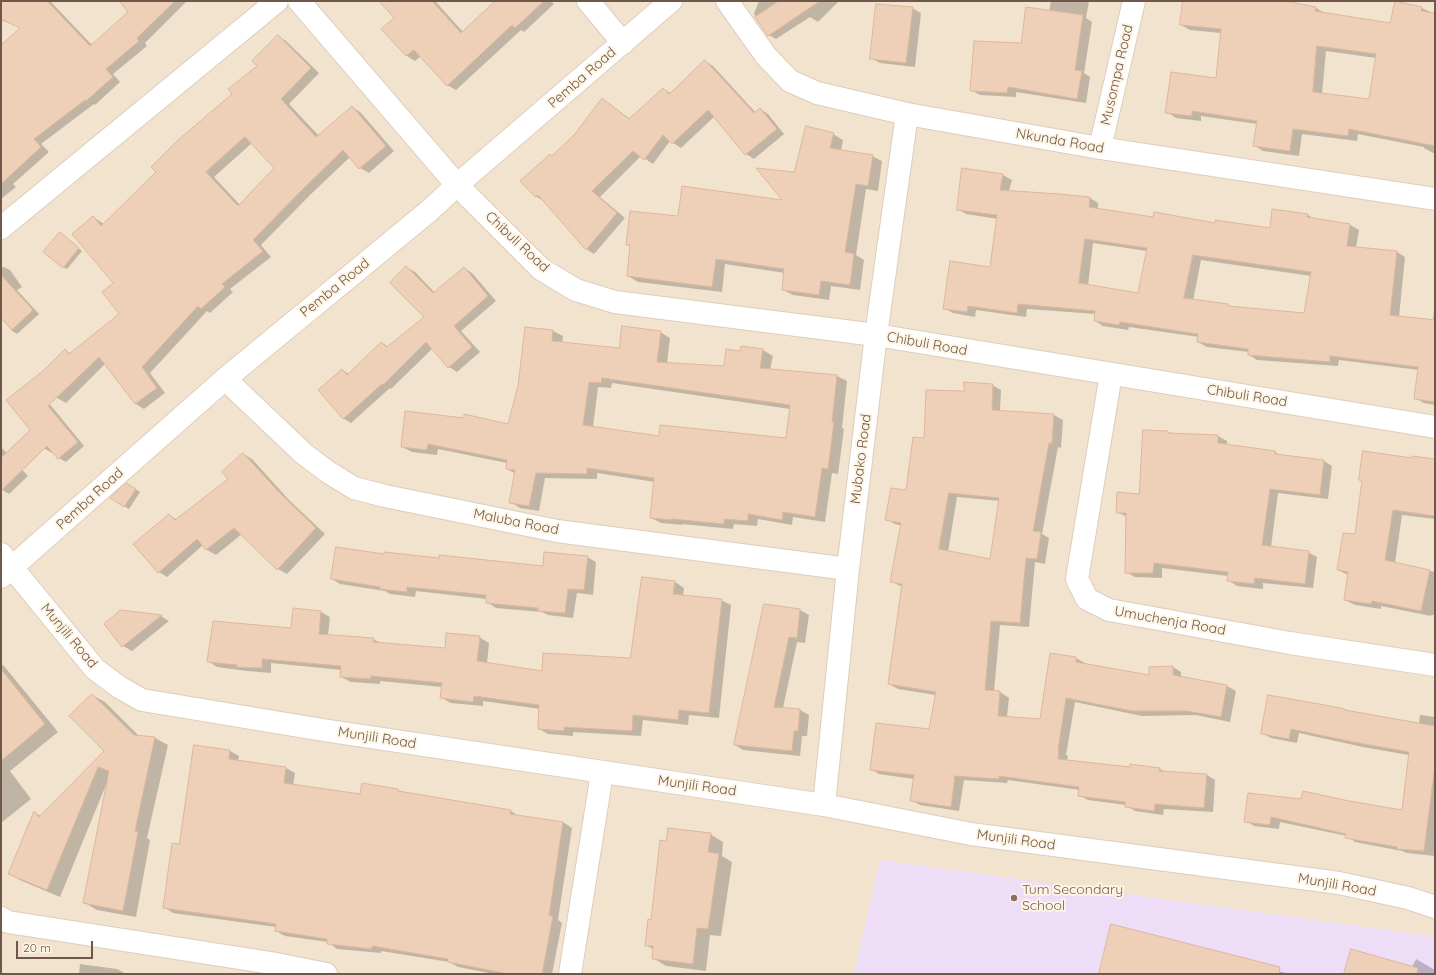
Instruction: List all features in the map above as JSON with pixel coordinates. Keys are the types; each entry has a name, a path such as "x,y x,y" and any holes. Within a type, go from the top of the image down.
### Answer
{"street":[{"path":"1,228 276,1"},
{"name":"Chibuli Road","path":"299,1 457,185 541,269 576,290 615,302 876,335 1435,427"},
{"path":"588,1 623,43"},
{"name":"Pemba Road","path":"5,567 225,379 429,211 457,185 671,1"},
{"name":"Nkunda Road","path":"727,1 766,56 790,81 817,93 907,114 1100,148 1435,199"},
{"name":"Musompa Road","path":"1100,148 1134,1"},
{"name":"Mubako Road","path":"824,805 848,569 876,335 907,114"},
{"name":"Umuchenja Road","path":"1111,374 1077,579 1087,599 1109,610 1290,642 1435,665"},
{"name":"Maluba Road","path":"225,379 304,454 328,472 354,488 385,496 557,531 848,569"},
{"name":"Munjili Road","path":"5,567 95,669 118,687 142,700 323,730 602,773 824,805 972,834 1339,883 1408,898 1435,907"},
{"path":"570,974 602,773"},
{"path":"1,918 8,922 271,963 326,974"}],"shaded area":[{"path":"1,1 1435,1 1435,974 1,974"},
{"name":"Tum Secondary School","path":"880,860 1431,936 1435,937 1435,974 854,974"}],"building":[{"path":"1,1 47,1 90,46 128,12 119,1 175,1 137,38 139,41 106,69 113,77 86,101 85,100 34,139 41,147 1,184 1,45 20,28 1,19"},
{"path":"379,1 432,1 461,33 495,1 544,1 515,28 512,25 447,86 414,50 406,56 381,29 394,18"},
{"path":"779,1 820,1 768,36 755,17"},
{"path":"1183,1 1285,1 1316,7 1315,11 1390,23 1395,1 1422,7 1421,11 1435,13 1435,146 1349,129 1348,136 1293,129 1290,151 1253,146 1257,121 1192,111 1192,116 1165,113 1171,72 1216,78 1221,29 1180,25","holes":["1317,46 1376,54 1369,99 1313,92"]},
{"path":"876,4 913,7 906,63 870,59"},
{"path":"1026,7 1083,15 1075,70 1082,71 1077,99 1008,87 1007,93 970,91 974,41 1021,43"},
{"path":"278,35 311,68 281,99 316,137 352,106 386,146 359,169 343,150 253,240 263,251 222,284 225,287 201,309 198,306 142,367 157,388 135,404 99,357 48,406 78,442 58,459 47,446 1,491 1,458 30,430 6,400 43,371 65,349 69,354 119,314 102,292 113,283 72,234 93,216 101,226 156,172 151,167 177,141 232,94 228,89 257,66 252,61","holes":["245,137 274,168 238,206 206,172"]},
{"path":"705,60 754,113 760,108 777,129 745,155 708,110 672,144 663,135 644,160 633,151 592,191 617,213 586,250 538,195 535,197 520,181 550,154 552,156 574,135 602,98 629,119 663,88 669,94"},
{"path":"806,126 834,133 830,148 873,155 868,186 856,184 845,252 854,254 850,285 821,281 819,295 782,290 784,269 716,259 712,287 627,276 630,245 626,245 630,211 678,216 682,186 782,200 756,168 794,172"},
{"path":"962,168 1003,174 1000,190 1090,197 1089,207 1153,217 1154,212 1215,223 1215,220 1270,228 1272,209 1308,214 1307,217 1350,224 1347,246 1397,251 1390,315 1435,320 1435,402 1414,399 1418,367 1330,356 1330,362 1248,355 1248,349 1197,342 1198,334 1120,322 1119,325 1094,321 1095,311 1018,304 1017,313 968,306 967,312 943,309 950,261 990,267 997,215 957,210","holes":["1085,239 1147,248 1138,293 1079,283","1193,255 1311,272 1304,313 1228,306 1228,304 1184,298"]},
{"path":"60,232 79,248 63,268 43,252"},
{"path":"406,266 433,293 464,267 488,296 454,326 472,347 448,368 426,342 383,385 382,384 343,419 318,390 342,369 347,375 381,342 387,347 424,317 390,283"},
{"path":"1,275 33,310 12,330 1,318"},
{"path":"622,326 661,331 657,362 724,366 726,349 740,351 741,346 763,349 760,368 837,375 832,422 834,422 828,469 822,468 815,517 783,512 782,520 748,514 748,521 724,519 724,524 650,518 654,478 587,468 587,474 536,473 529,506 509,503 515,470 506,469 507,460 428,444 427,450 401,447 405,411 464,418 464,414 508,424 518,386 525,327 553,330 552,341 619,348","holes":["602,378 790,405 786,438 660,425 659,436 583,425 589,382 601,383"]},
{"path":"964,382 993,384 992,410 1054,414 1052,443 1049,443 1033,531 1041,532 1037,559 1026,558 1020,623 991,621 985,690 1000,691 998,716 1040,719 1050,653 1076,657 1076,662 1149,675 1149,667 1173,666 1173,675 1227,685 1221,717 1186,711 1132,711 1066,698 1058,759 1130,767 1130,764 1160,768 1159,771 1207,774 1204,808 1155,804 1154,811 1125,807 1125,802 1078,796 1079,787 999,776 999,779 955,776 951,807 910,801 914,775 870,770 876,723 929,729 936,692 888,684 902,584 890,582 901,523 885,520 891,488 906,490 913,437 924,438 926,390 964,391","holes":["949,493 999,498 990,559 939,549"]},
{"path":"1143,430 1168,431 1168,433 1218,435 1218,443 1275,451 1275,454 1324,460 1320,495 1270,489 1262,545 1309,551 1305,584 1255,578 1254,584 1227,581 1228,572 1154,563 1153,573 1125,573 1126,513 1116,513 1117,492 1139,494"},
{"path":"1363,451 1412,458 1412,456 1435,459 1435,516 1393,510 1385,560 1430,570 1421,611 1372,601 1371,604 1344,600 1348,572 1337,570 1343,533 1355,534 1362,481 1359,480"},
{"path":"243,453 279,492 316,528 277,570 234,528 206,550 197,539 158,573 133,544 169,514 175,520 228,479 222,472"},
{"path":"126,483 136,489 124,507 110,498"},
{"path":"336,547 384,554 384,552 439,558 439,555 543,566 544,552 588,556 584,590 568,589 565,613 538,611 538,608 486,603 486,595 407,587 407,592 380,589 380,587 331,579"},
{"path":"642,577 675,581 673,594 722,599 709,713 679,710 678,720 633,715 632,731 564,727 564,731 538,729 539,705 474,696 473,702 440,698 442,683 371,676 371,679 340,677 341,666 262,659 262,668 236,667 237,665 207,662 213,621 291,628 293,608 321,611 319,634 374,638 373,642 445,648 446,633 480,636 477,661 542,671 543,653 630,658"},
{"path":"764,604 800,609 797,638 789,637 774,707 800,709 798,731 794,731 792,751 734,745"},
{"path":"121,610 162,615 122,647 104,624"},
{"path":"1,669 45,724 1,761"},
{"path":"92,694 134,735 155,737 135,831 138,832 123,911 83,903 109,771 98,767 47,890 8,874 34,811 39,817 104,751 69,716"},
{"path":"1268,695 1435,726 1435,765 1424,851 1397,849 1397,847 1345,838 1346,834 1271,817 1270,825 1244,822 1248,793 1301,799 1303,791 1402,810 1409,752 1291,729 1289,739 1261,734"},
{"path":"194,745 230,750 229,759 286,767 284,783 360,794 362,783 398,789 398,791 511,810 510,814 563,822 549,916 553,916 542,974 509,974 448,962 448,959 372,946 372,949 327,944 327,939 275,931 276,924 163,908 172,843 179,844"},
{"path":"668,828 711,833 708,852 719,854 708,929 697,928 693,964 652,959 653,946 645,946 648,919 651,920 660,840 666,841"},
{"path":"1111,924 1280,967 1279,974 1099,974"},
{"path":"1351,949 1418,968 1417,974 1344,974"}],"place":[{"name":"Tum Secondary School","path":"1014,898"}]}
